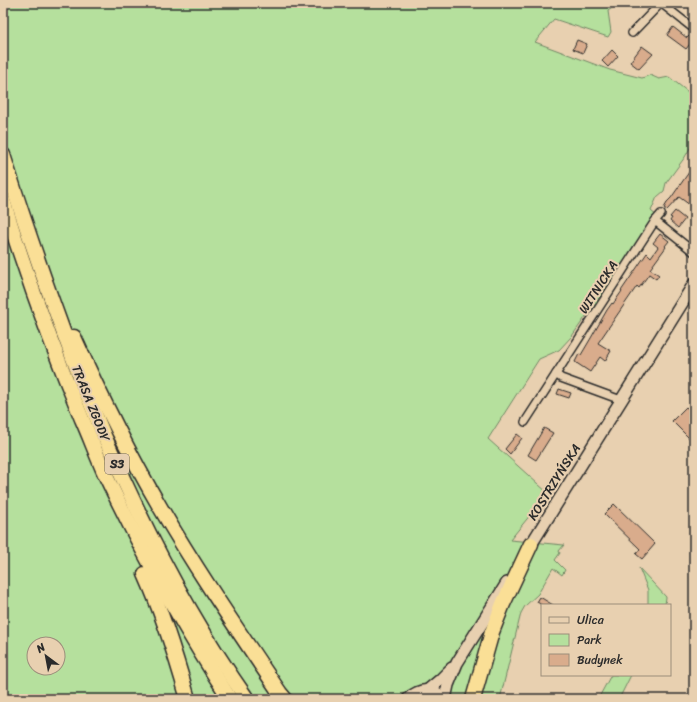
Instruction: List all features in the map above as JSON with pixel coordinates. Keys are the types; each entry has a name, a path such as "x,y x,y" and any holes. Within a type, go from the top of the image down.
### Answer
{"highway":[{"name":"TRASA ZGODY","path":"3,155 41,271 79,376 100,426 154,543 209,640 247,699"},
{"name":"TRASA ZGODY","path":"3,200 47,330 105,473 139,543 175,610 230,699"},
{"path":"24,221 46,268 88,370 140,473 189,556 285,699"},
{"path":"105,473 122,524 152,590 173,648 188,699"},
{"path":"473,699 495,625 503,604 531,544"}],"main road":[{"name":"KOSTRZYŃSKA","path":"444,699 457,663 694,284"},
{"path":"428,690 457,663"},
{"path":"408,699 417,692 428,690 435,692 444,699"}],"street":[{"path":"632,33 661,3 694,29"},
{"name":"WITNICKA","path":"525,422 654,221 661,214"},
{"path":"654,221 694,252"},
{"path":"556,374 561,378 621,400"}],"green space":[{"path":"3,3 619,3 608,11 611,32 608,37 554,19 535,42 610,70 642,78 650,75 659,79 669,77 692,95 694,99 694,141 685,157 666,183 664,191 657,197 651,211 657,216 572,336 559,350 539,359 488,439 548,493 510,540 564,545 559,551 560,553 555,560 565,570 562,575 553,568 538,594 525,606 521,613 500,699 3,699"},
{"path":"639,568 666,597 665,604 648,604 648,590"},
{"path":"610,676 630,676 619,699 598,699"}],"building":[{"path":"673,27 687,38 689,36 694,39 686,49 667,35"},
{"path":"577,40 587,44 583,53 573,49"},
{"path":"642,46 653,54 639,69 630,62"},
{"path":"612,50 618,56 608,67 602,61"},
{"path":"694,165 694,208 679,197 667,210 664,208 666,203"},
{"path":"675,211 685,219 678,228 670,221 672,218 670,217"},
{"path":"660,234 669,241 650,269 659,275 656,279 649,274 639,288 637,286 598,343 611,351 605,361 600,357 590,372 575,362 579,354 581,355 607,310 612,303 613,304 647,253 651,257 658,247 653,243"},
{"path":"559,389 571,393 569,398 557,394"},
{"path":"686,407 694,414 694,443 672,421"},
{"path":"544,428 553,433 536,460 528,455"},
{"path":"517,434 522,438 510,454 505,449"},
{"path":"614,504 655,544 642,559 636,554 640,549 604,514"},
{"path":"540,597 551,604 541,604 537,602"}]}
